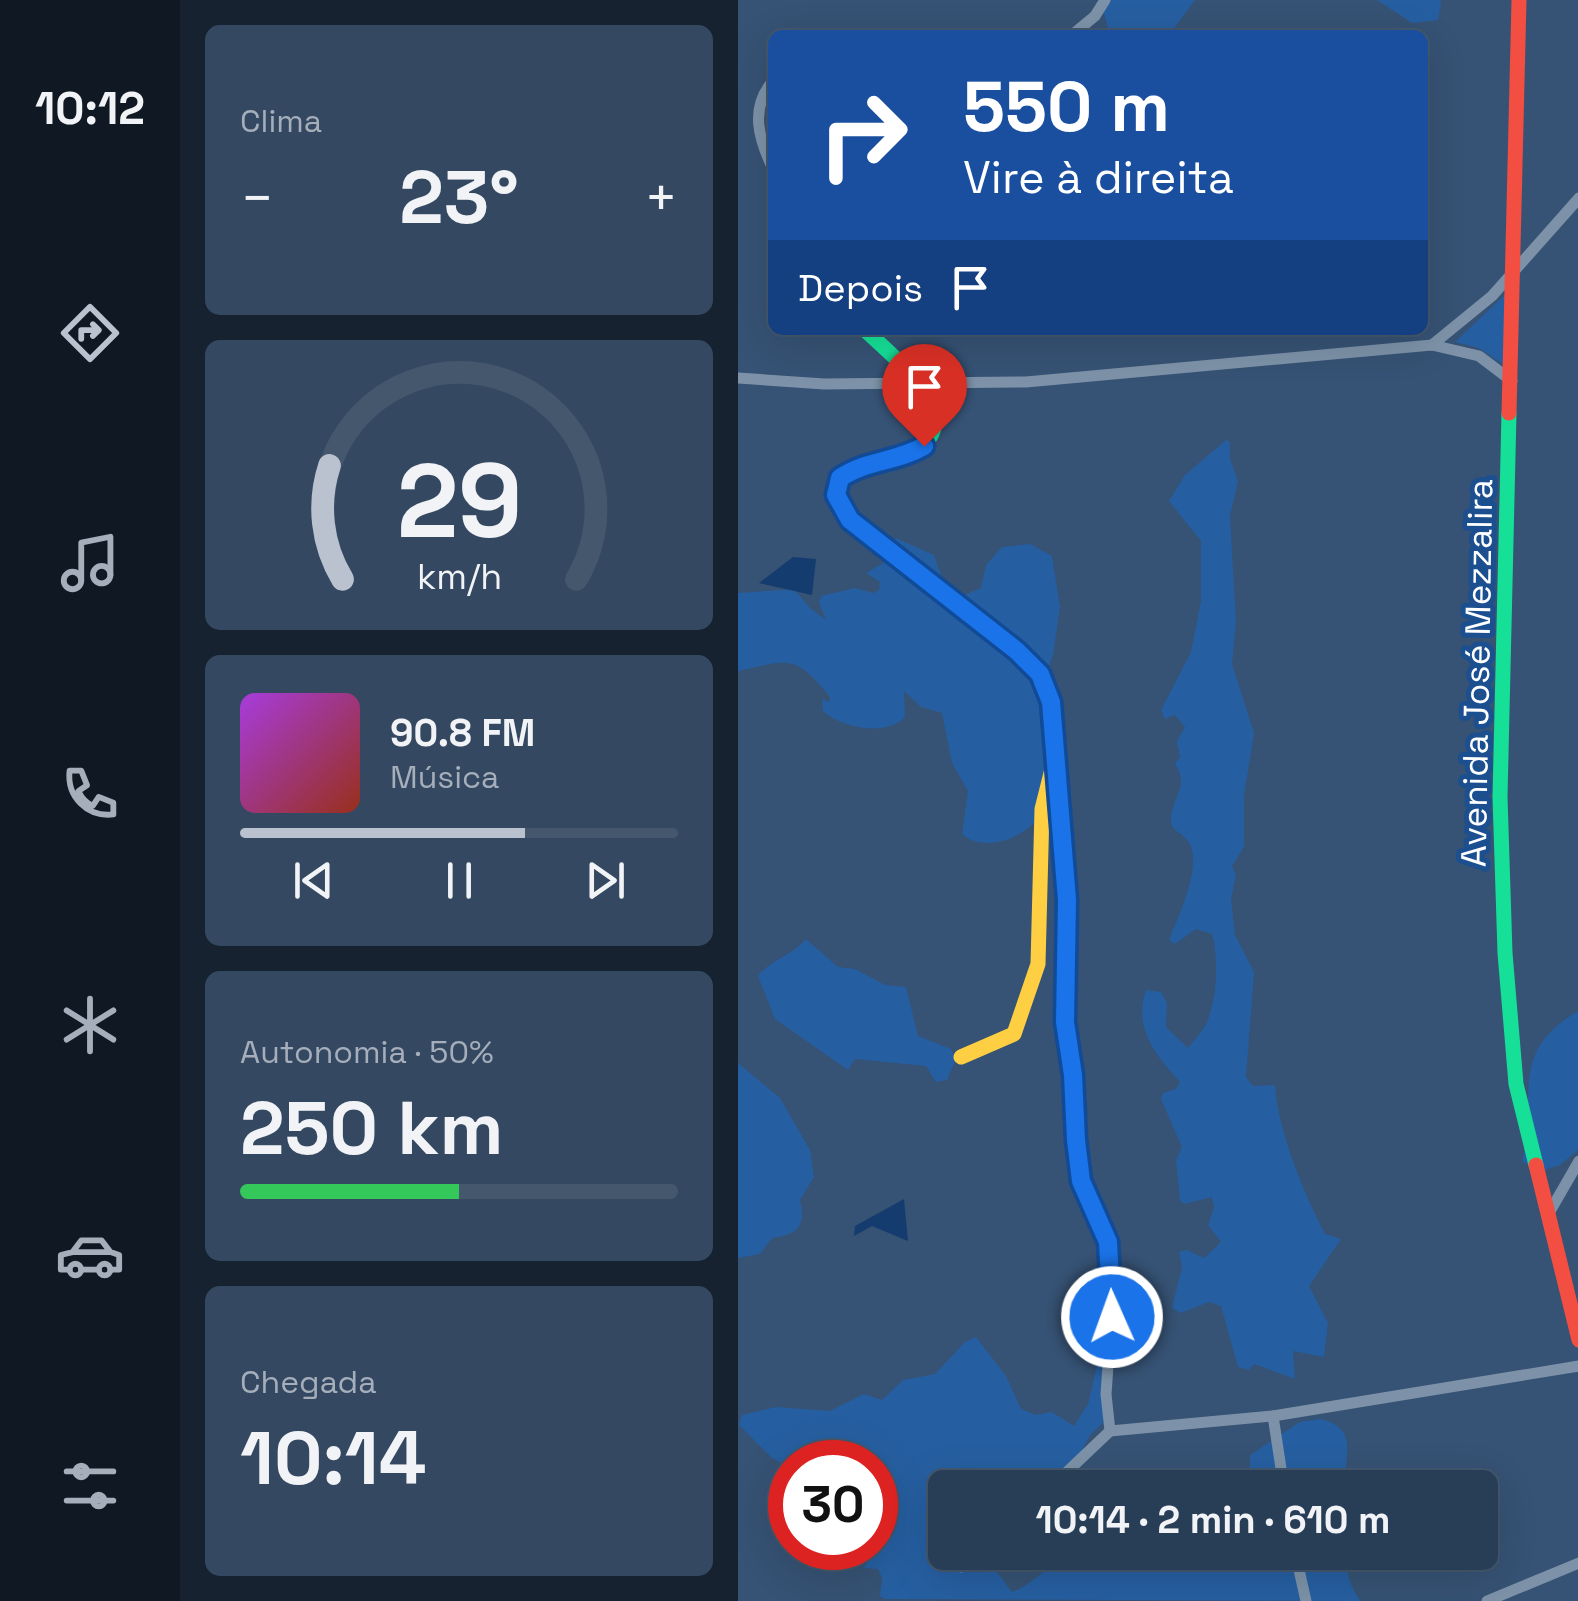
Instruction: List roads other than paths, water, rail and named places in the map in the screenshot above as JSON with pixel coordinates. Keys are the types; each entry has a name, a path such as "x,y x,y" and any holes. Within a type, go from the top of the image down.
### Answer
{"main road":[{"name":"Avenida José Mezzalira","path":"1518,0 1500,797 1505,954 1516,1084 1578,1340"},
{"path":"870,335 931,397 936,409 933,436 909,455 854,468 840,478 836,495 850,520 1017,651 1040,674 1051,702 1053,765 1042,809 1038,964 1014,1034 961,1057"}],"street":[{"path":"1078,30 1095,16 1104,0"},
{"path":"768,87 762,93 757,120 768,158"},
{"path":"1432,345 1472,316 1578,198"},
{"path":"738,378 918,384 1026,382 1432,345 1479,356 1512,382"},
{"path":"1053,765 1067,900 1065,1022 1073,1075 1076,1140 1081,1181 1108,1242 1113,1295 1106,1394 1110,1430"},
{"path":"1549,1213 1578,1161"},
{"path":"1069,1470 1110,1430 1273,1416 1578,1366"},
{"path":"1273,1416 1281,1470"},
{"path":"1487,1601 1578,1563"},
{"path":"1299,1570 1306,1601"}]}
